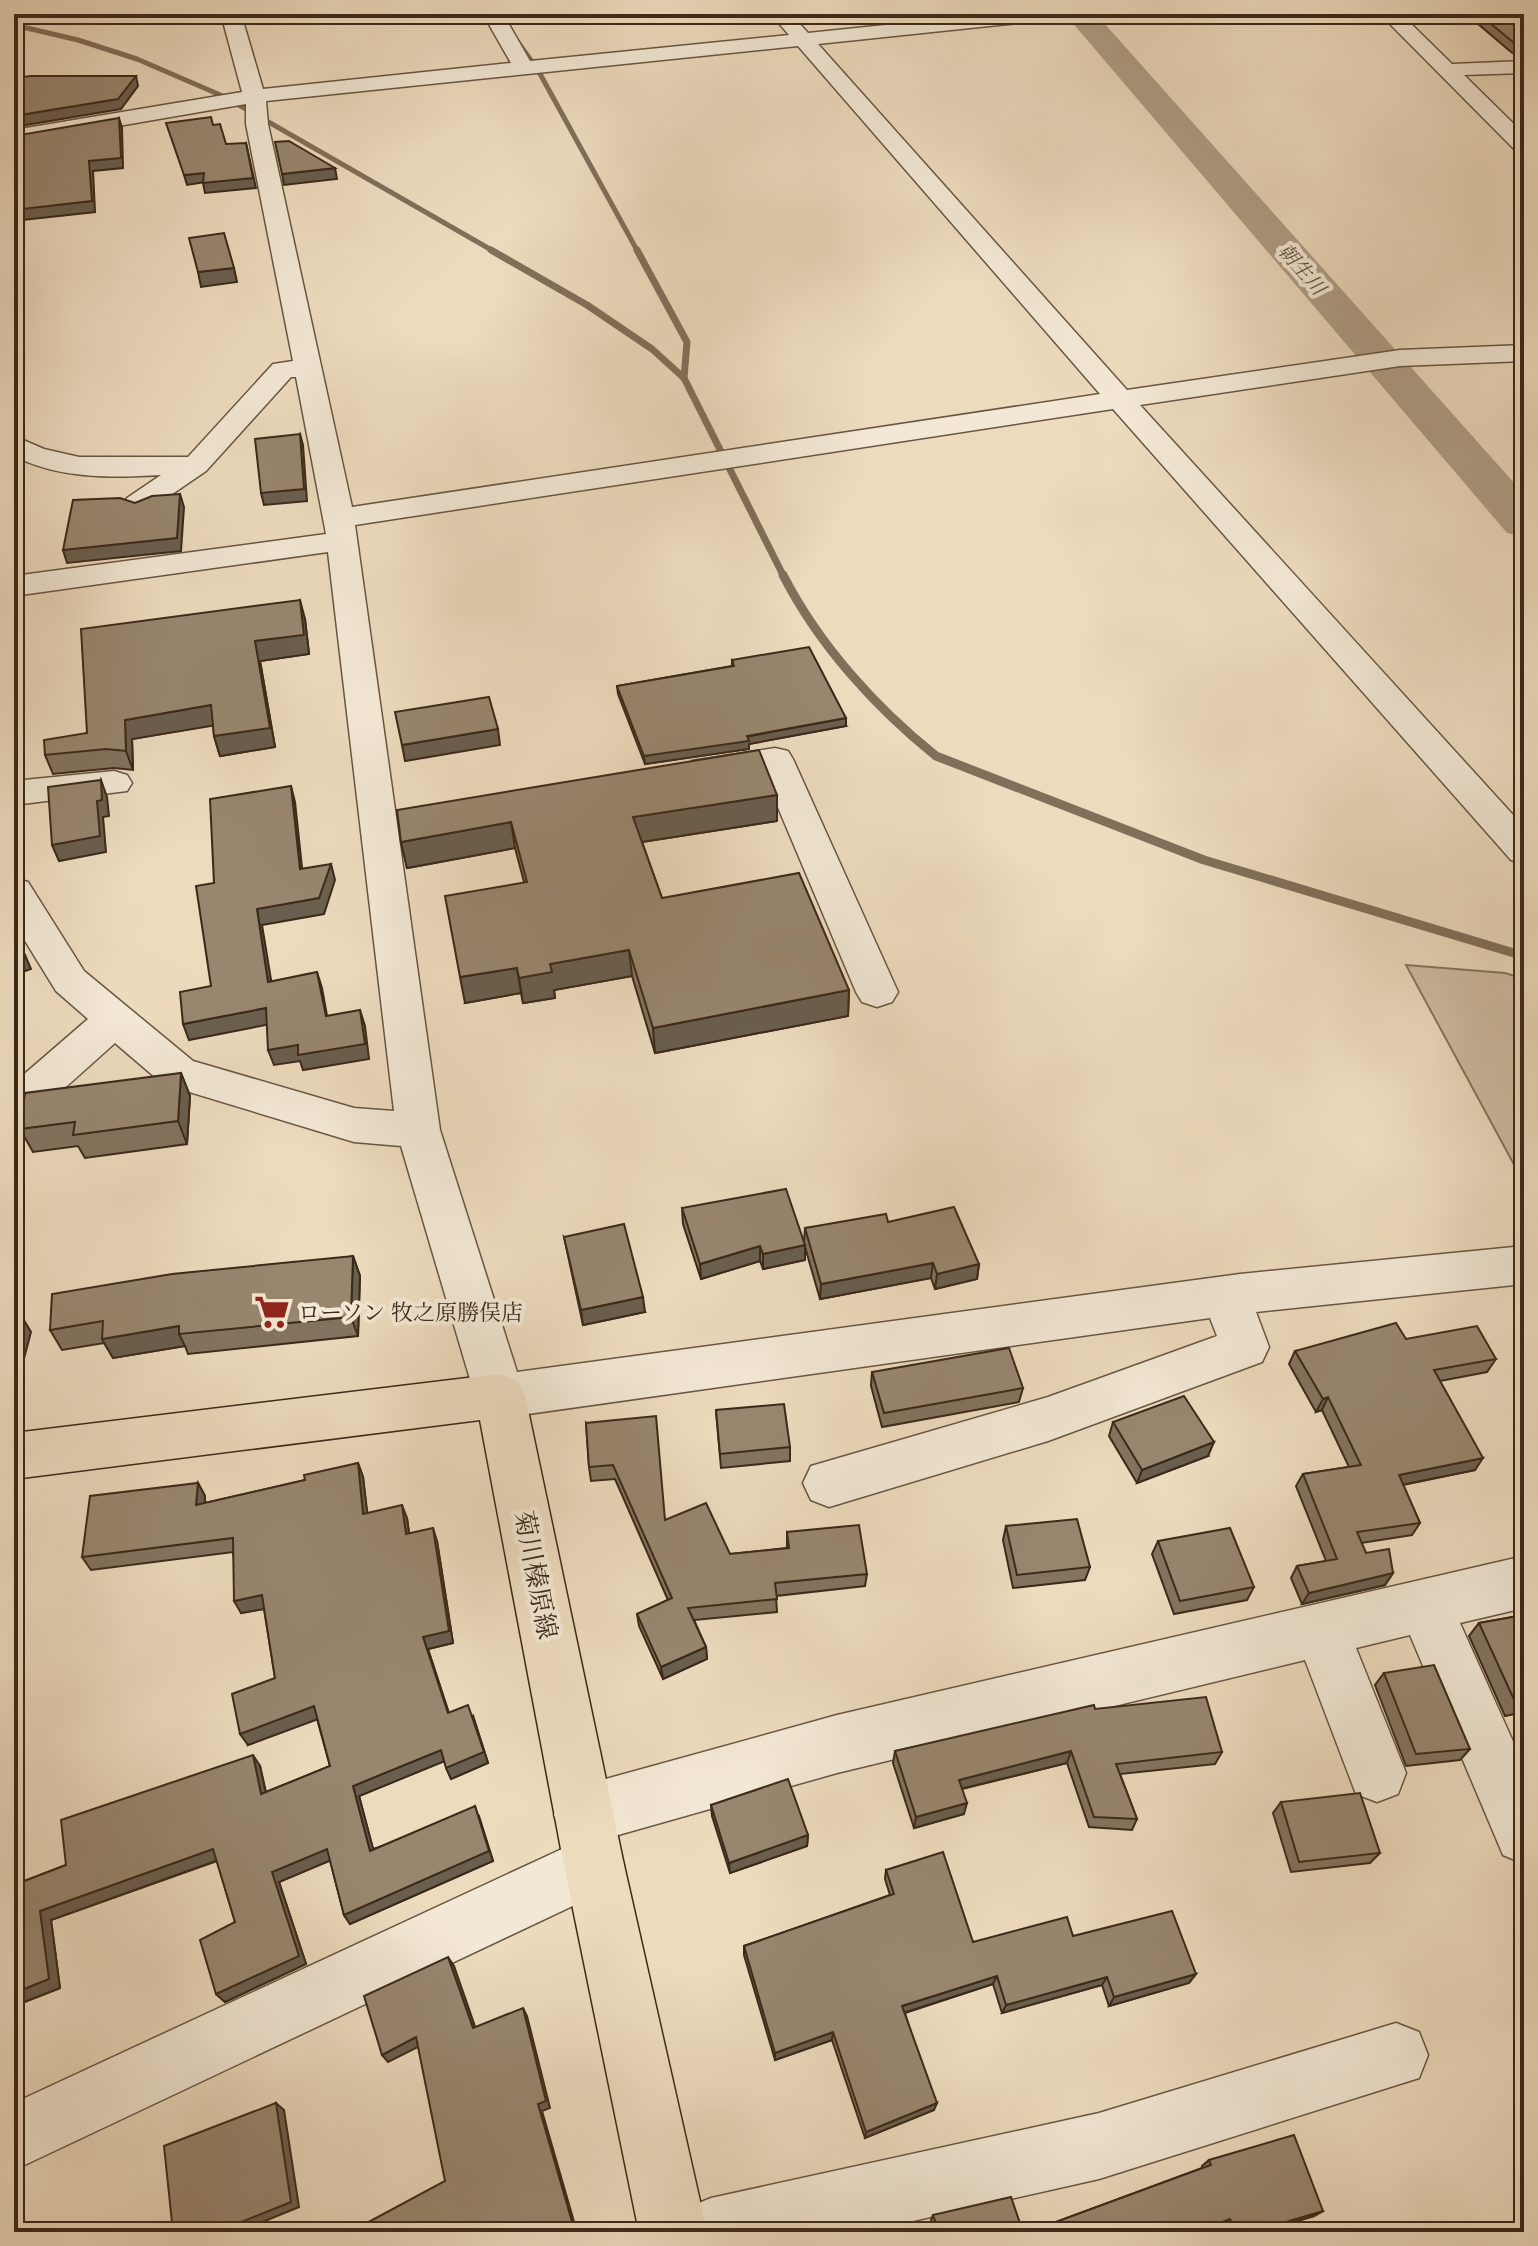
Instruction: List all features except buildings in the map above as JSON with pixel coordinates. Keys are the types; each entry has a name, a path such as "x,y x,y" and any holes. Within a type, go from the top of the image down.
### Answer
{"main road":[{"path":"14,1456 500,1396"},
{"name":"菊川榛原線","path":"500,1396 589,1840 673,2232"}],"street":[{"path":"231,14 341,529 393,816 418,1130 500,1396 1226,1297 1524,1265"},
{"path":"493,14 524,68"},
{"path":"781,14 1120,400 1524,851"},
{"path":"14,137 214,103 252,106 524,68 1047,14"},
{"path":"1390,14 1524,146"},
{"path":"1447,70 1524,67"},
{"path":"14,586 1120,400 1400,358 1524,353"},
{"path":"138,504 196,465 283,370 308,367"},
{"path":"14,445 26,453 91,468 196,465"},
{"path":"668,775 775,759 877,992"},
{"path":"14,793 114,783"},
{"path":"14,891 70,981 178,1073 354,1125 418,1130"},
{"path":"14,1108 116,1018"},
{"path":"829,1483 1048,1419 1245,1347 1226,1297"},
{"path":"14,2137 589,1840 837,1744 1524,1582"},
{"path":"1425,1606 1524,1834"},
{"path":"1321,1631 1377,1773"},
{"path":"711,2232 1099,2146 1396,2055"}],"shaded area":[{"path":"1406,965 1505,973 1524,979 1524,1183"}],"waterway":[{"name":"朝生川","path":"1080,14 1524,523"},
{"path":"14,25 78,40 137,59 225,97 495,252"},
{"path":"517,41 533,63"},
{"path":"539,72 638,252"},
{"path":"491,250 587,305 652,349 684,378"},
{"path":"637,250 687,342 684,378"},
{"path":"684,378 784,577"},
{"path":"783,575 814,626 850,673 891,717 936,756 1204,860 1524,956"}],"place":[{"name":"ローソン 牧之原勝俣店","path":"272,1312"}]}
